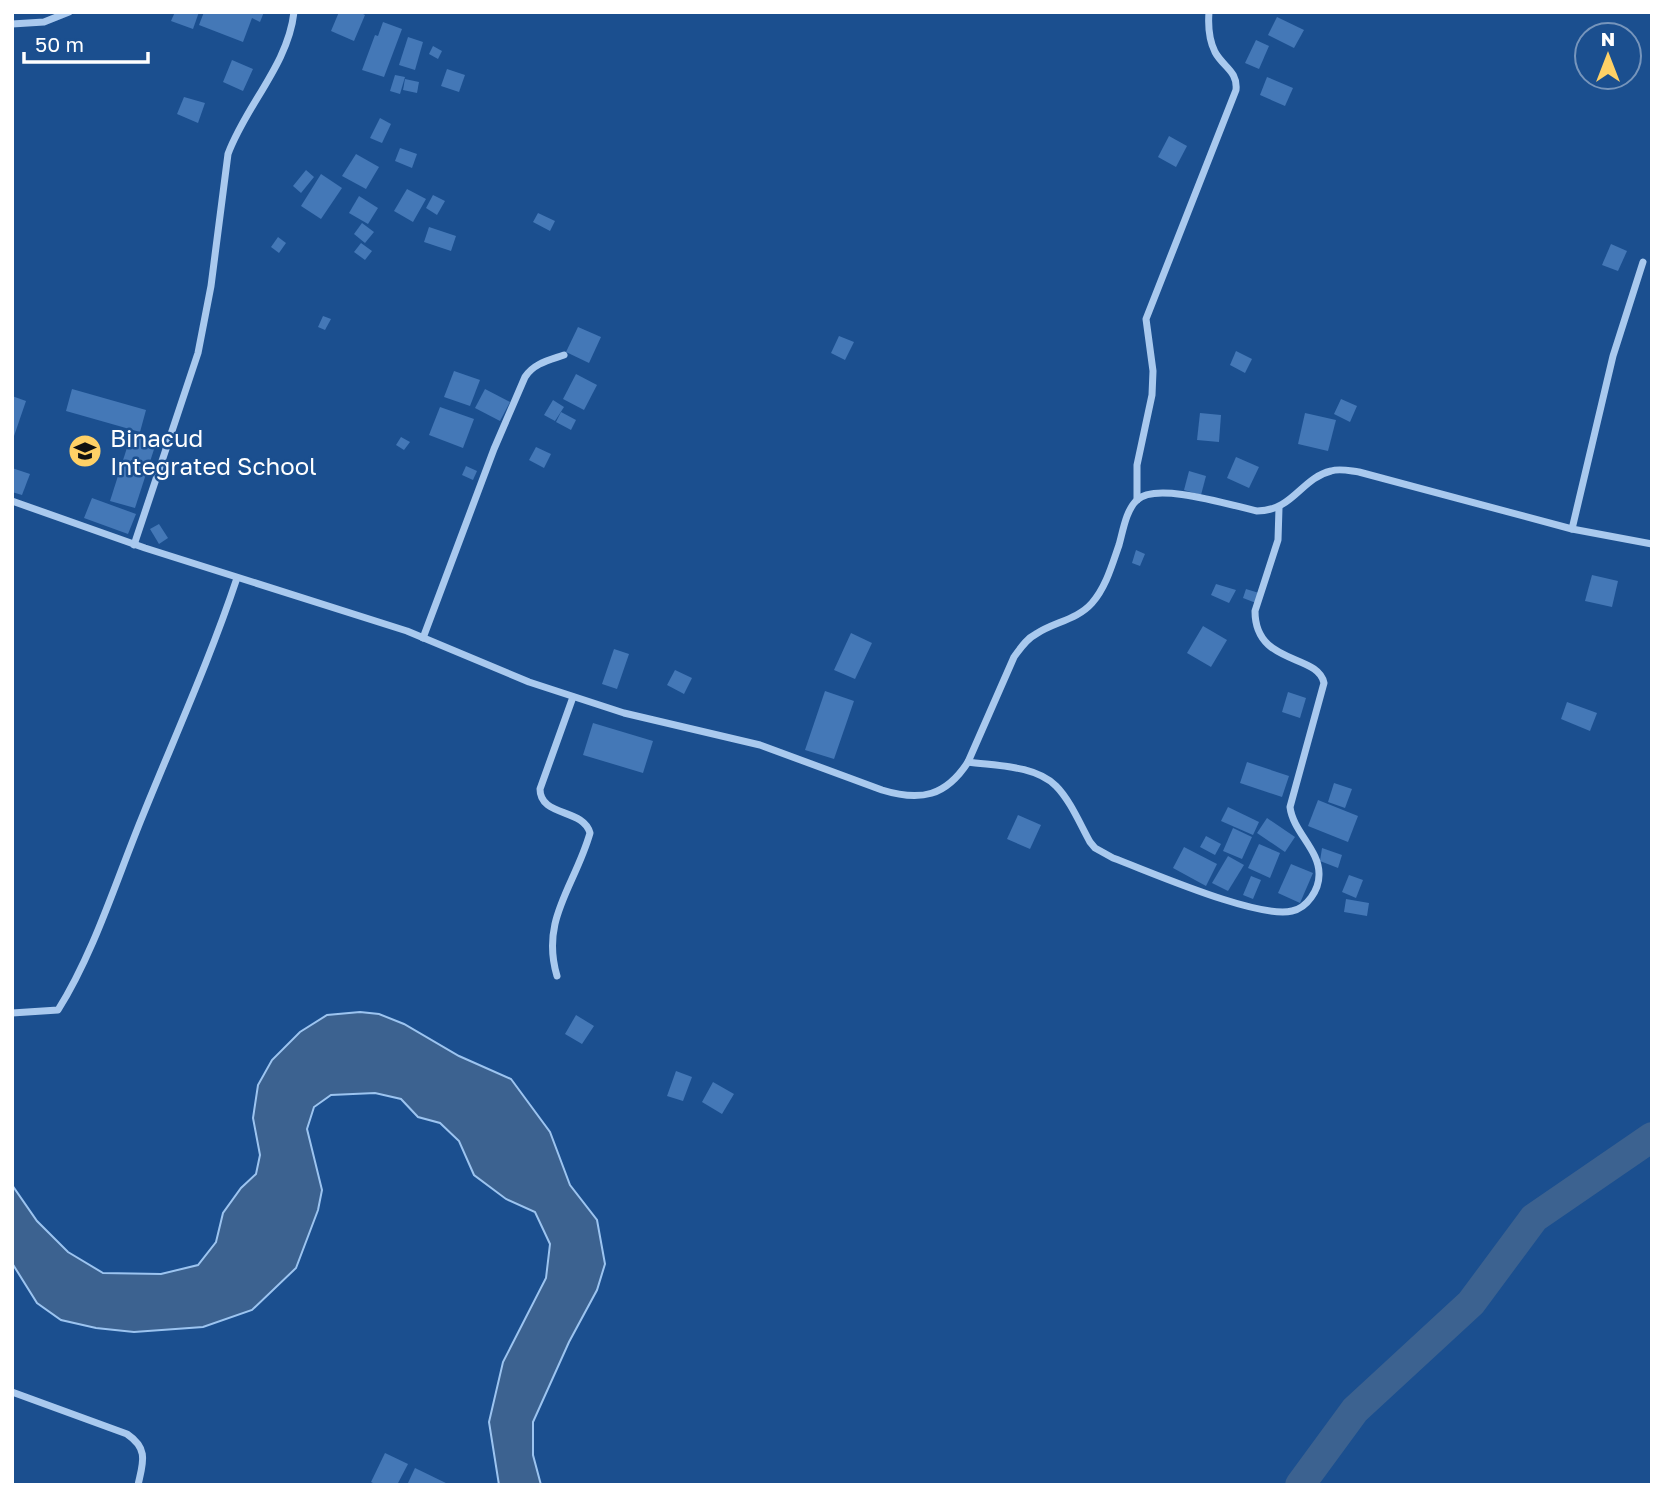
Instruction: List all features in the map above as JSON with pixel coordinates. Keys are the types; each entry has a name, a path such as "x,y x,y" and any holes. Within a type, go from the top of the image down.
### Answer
{"street":[{"path":"12,24 44,22 69,12"},
{"path":"134,545 198,353 211,286 228,154 234,138 275,69 292,26 294,12"},
{"path":"1137,500 1137,465 1152,395 1153,371 1146,319 1236,90 1234,74 1214,50 1209,12"},
{"path":"1572,529 1614,356 1643,262"},
{"path":"424,638 490,461 525,377 541,363 564,355"},
{"path":"12,501 134,545 381,622 573,697 696,732 760,745 897,795 925,796 953,783 968,762 1014,657 1024,643 1048,626 1077,616 1090,606 1100,592 1114,561 1130,512 1137,500 1144,496 1167,493 1268,512 1279,508 1322,474 1342,470 1359,472 1572,529 1652,544"},
{"path":"968,762 1002,766 1044,777 1058,788 1095,848 1113,858 1236,903 1285,912 1303,907 1315,890 1320,871 1292,819 1290,807 1324,683 1322,676 1314,670 1274,650 1264,641 1255,622 1255,611 1278,540 1279,508"},
{"path":"12,1013 58,1010 67,996 219,635 237,578"},
{"path":"557,976 552,960 551,933 590,833 582,820 545,804 541,798 541,789 573,697"},
{"path":"12,1392 127,1434 137,1441 143,1456 138,1485"}],"water":[{"path":"360,1012 379,1014 404,1024 459,1056 511,1079 550,1132 570,1185 597,1220 605,1264 597,1290 569,1342 533,1422 533,1455 541,1485 499,1485 489,1422 503,1362 546,1278 550,1244 535,1212 506,1199 474,1175 459,1141 440,1123 418,1117 401,1099 375,1093 331,1095 314,1107 307,1129 322,1190 318,1210 296,1268 252,1310 203,1327 134,1332 96,1328 61,1320 37,1303 12,1263 12,1185 37,1221 68,1252 103,1273 161,1274 198,1265 216,1242 223,1213 241,1188 256,1174 260,1155 253,1118 258,1085 272,1060 300,1032 327,1015"}],"building":[{"path":"175,12 199,12 193,29 171,21"},
{"path":"204,12 264,12 260,22 252,18 243,42 199,25"},
{"path":"339,12 359,12 365,15 354,41 331,31"},
{"path":"1277,17 1304,30 1294,48 1268,35"},
{"path":"383,22 402,29 384,77 362,70 375,35 378,36"},
{"path":"408,37 423,42 415,70 399,65"},
{"path":"1256,40 1269,46 1259,69 1245,63"},
{"path":"433,46 442,51 438,59 429,54"},
{"path":"232,60 253,69 243,91 223,82"},
{"path":"447,69 465,75 459,92 441,86"},
{"path":"395,75 405,77 400,94 390,91"},
{"path":"1267,77 1293,88 1285,106 1260,95"},
{"path":"405,79 419,82 417,93 403,90"},
{"path":"184,97 205,103 198,123 177,114"},
{"path":"380,118 391,124 382,143 370,138"},
{"path":"1169,136 1187,146 1176,167 1158,157"},
{"path":"400,148 417,154 412,168 395,161"},
{"path":"356,154 379,167 366,189 342,176"},
{"path":"306,170 314,177 301,193 293,186"},
{"path":"321,174 342,188 321,219 301,206"},
{"path":"407,189 426,199 413,222 394,211"},
{"path":"433,195 445,201 437,215 426,208"},
{"path":"359,196 378,208 368,224 349,213"},
{"path":"538,213 555,221 550,231 533,222"},
{"path":"362,223 374,232 365,243 354,234"},
{"path":"429,227 456,236 451,251 424,242"},
{"path":"278,237 286,243 279,253 271,247"},
{"path":"361,243 372,251 365,260 354,252"},
{"path":"1611,244 1627,251 1618,271 1602,265"},
{"path":"323,316 331,319 325,330 318,327"},
{"path":"578,327 601,337 589,363 566,352"},
{"path":"839,336 854,342 845,360 831,353"},
{"path":"1236,351 1252,359 1245,373 1230,365"},
{"path":"454,371 480,380 470,406 444,397"},
{"path":"576,374 597,385 584,410 563,399"},
{"path":"72,389 146,410 140,432 66,411"},
{"path":"485,389 510,402 500,421 475,408"},
{"path":"12,396 26,401 13,439 12,439"},
{"path":"1341,399 1357,406 1350,422 1334,414"},
{"path":"553,400 564,407 555,421 544,415"},
{"path":"440,407 474,419 463,448 429,435"},
{"path":"561,412 576,420 571,430 556,422"},
{"path":"1200,413 1221,415 1219,442 1197,440"},
{"path":"1305,413 1336,420 1328,451 1298,444"},
{"path":"132,432 157,440 135,508 110,501"},
{"path":"401,437 410,442 404,450 396,445"},
{"path":"536,447 551,454 544,468 529,460"},
{"path":"1236,457 1259,467 1249,488 1227,478"},
{"path":"466,466 477,471 473,480 462,475"},
{"path":"12,468 30,474 22,495 12,492"},
{"path":"1189,471 1206,476 1201,495 1184,490"},
{"path":"92,498 136,514 128,534 84,518"},
{"path":"159,524 168,538 159,544 150,529"},
{"path":"1136,550 1145,554 1140,566 1132,563"},
{"path":"1592,575 1618,581 1612,607 1585,601"},
{"path":"1216,584 1236,590 1229,603 1211,595"},
{"path":"1246,589 1259,593 1256,603 1243,598"},
{"path":"1203,626 1227,640 1211,667 1187,653"},
{"path":"851,633 872,643 855,679 834,670"},
{"path":"614,649 629,654 617,689 602,684"},
{"path":"675,670 692,678 684,694 667,685"},
{"path":"825,691 854,701 834,759 805,750"},
{"path":"1288,692 1306,698 1300,718 1282,712"},
{"path":"1567,702 1597,713 1590,731 1561,719"},
{"path":"593,723 653,741 643,773 583,755"},
{"path":"1247,762 1289,776 1282,797 1240,783"},
{"path":"1334,783 1352,789 1345,808 1328,802"},
{"path":"1318,800 1358,816 1348,842 1308,826"},
{"path":"1228,807 1259,822 1253,835 1221,821"},
{"path":"1018,815 1041,825 1030,849 1007,839"},
{"path":"1267,818 1295,837 1285,852 1257,833"},
{"path":"1233,828 1252,837 1242,859 1223,851"},
{"path":"1206,836 1221,844 1215,855 1200,847"},
{"path":"1259,844 1280,853 1270,878 1248,868"},
{"path":"1184,847 1217,864 1206,886 1173,868"},
{"path":"1322,848 1342,855 1338,868 1320,861"},
{"path":"1228,856 1244,865 1228,891 1212,883"},
{"path":"1291,864 1313,873 1300,903 1278,893"},
{"path":"1349,875 1363,880 1356,898 1342,892"},
{"path":"1251,876 1261,880 1253,899 1243,895"},
{"path":"1346,899 1369,903 1367,916 1344,912"},
{"path":"576,1015 594,1026 582,1044 565,1034"},
{"path":"676,1071 692,1077 683,1101 667,1096"},
{"path":"713,1082 734,1094 722,1114 702,1102"},
{"path":"385,1453 408,1464 397,1485 377,1485 371,1482"},
{"path":"415,1468 450,1485 407,1485"}],"waterway":[{"path":"1300,1485 1355,1410 1471,1303 1534,1218 1652,1137"}],"place":[{"name":"Binacud Integrated School","path":"85,451"}]}
